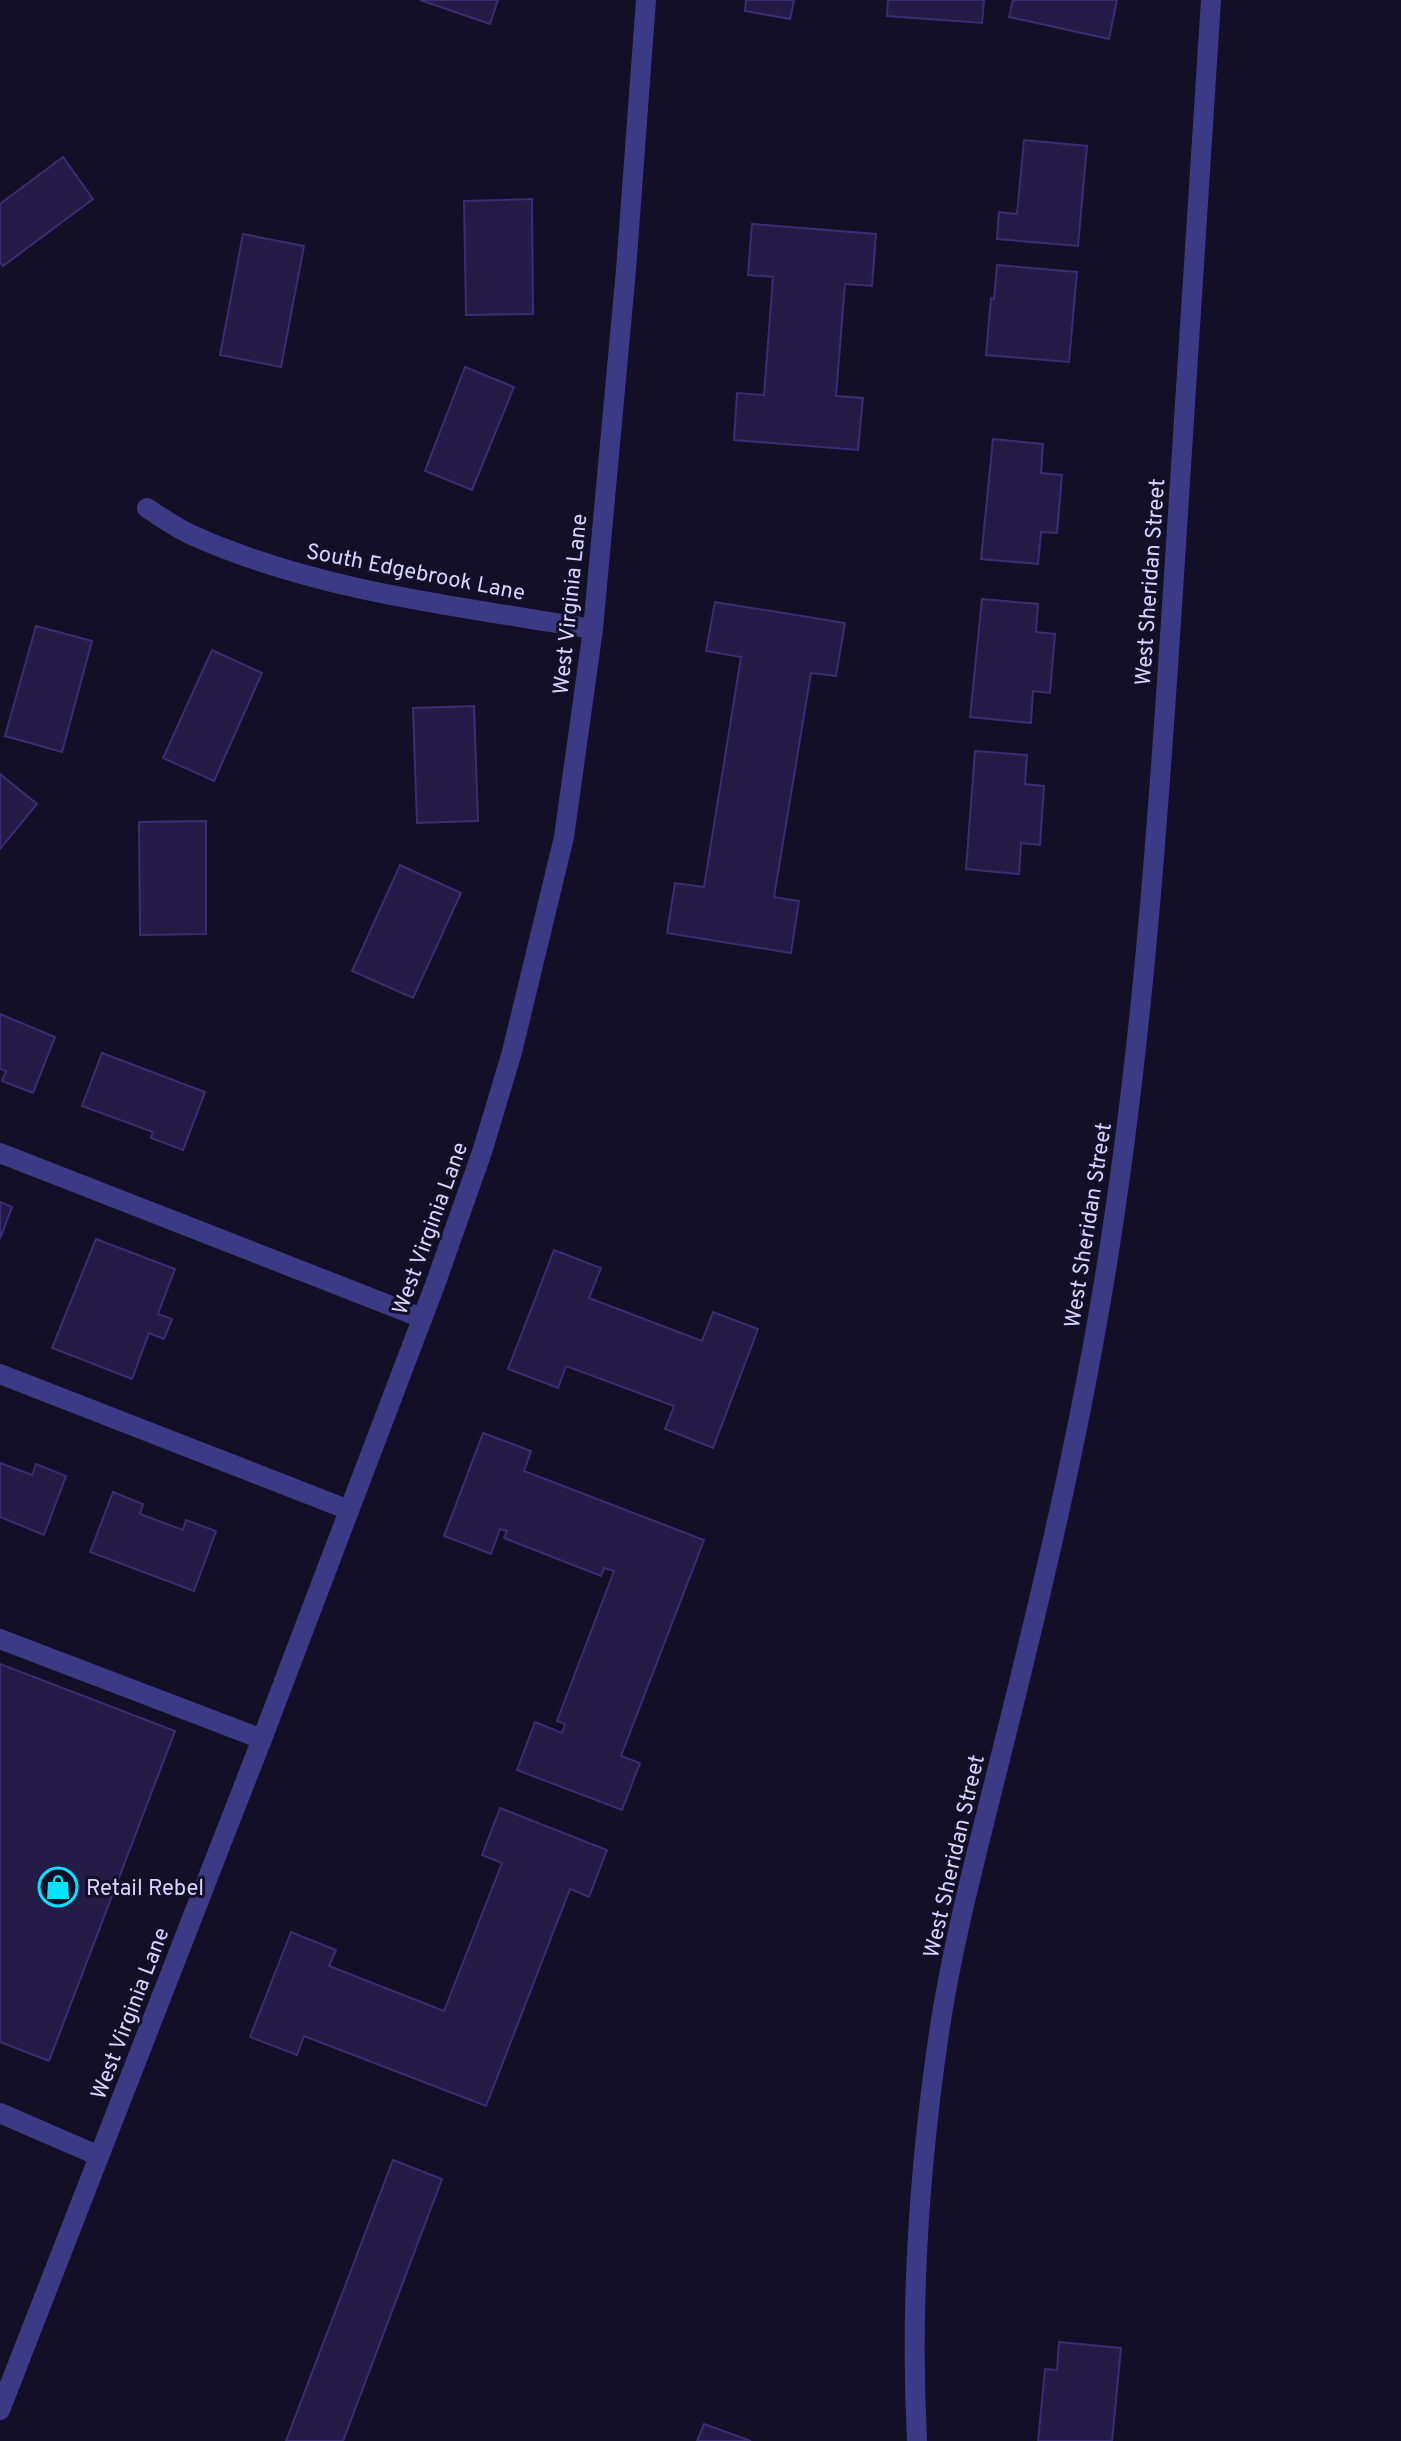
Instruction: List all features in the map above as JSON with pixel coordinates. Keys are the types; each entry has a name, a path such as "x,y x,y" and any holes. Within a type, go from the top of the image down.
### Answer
{"street":[{"name":"West Virginia Lane","path":"0,2410 262,1739 422,1318 482,1152 512,1052 564,837 593,629 626,270 646,0"},
{"name":"West Sheridan Street","path":"917,2441 915,2277 924,2151 939,2030 961,1915 1045,1576 1093,1345 1121,1177 1144,980 1158,808 1211,0"},
{"name":"South Edgebrook Lane","path":"147,508 193,536 309,576 432,603 593,629"},
{"path":"0,1153 422,1318"},
{"path":"0,1374 349,1510"},
{"path":"0,1639 262,1739"},
{"path":"0,2113 99,2156"}],"building":[{"path":"420,0 498,0 490,24"},
{"path":"746,0 794,0 790,19 745,11"},
{"path":"888,0 984,0 982,23 887,16"},
{"path":"1013,0 1117,0 1109,39 1009,17"},
{"path":"1024,140 1087,146 1078,246 997,239 999,212 1017,214"},
{"path":"63,157 93,199 3,266 0,262 0,204"},
{"path":"532,199 533,314 466,315 464,201"},
{"path":"752,224 876,234 872,286 845,284 836,396 863,398 858,450 734,440 737,393 764,395 773,277 748,275"},
{"path":"243,234 304,246 281,367 220,355"},
{"path":"997,265 1077,272 1069,362 986,355"},
{"path":"465,367 514,387 472,490 425,471"},
{"path":"993,439 1043,444 1041,473 1062,475 1057,533 1041,532 1038,564 981,559"},
{"path":"982,599 1038,604 1036,632 1055,634 1050,693 1033,691 1031,723 970,717"},
{"path":"715,602 845,623 836,676 811,673 774,897 799,901 791,953 667,933 675,883 704,887 741,657 706,651"},
{"path":"36,626 92,641 62,752 5,736"},
{"path":"212,650 262,673 214,781 163,758"},
{"path":"474,706 478,821 417,823 413,708"},
{"path":"975,751 1027,755 1025,784 1044,786 1040,845 1021,843 1019,874 966,869"},
{"path":"0,774 37,804 0,849"},
{"path":"206,821 206,934 140,935 139,822"},
{"path":"400,865 461,893 413,998 352,971"},
{"path":"0,1014 55,1037 33,1093 2,1081 6,1071 0,1069"},
{"path":"102,1053 205,1092 183,1150 151,1138 153,1132 82,1106"},
{"path":"0,1202 12,1207 0,1239"},
{"path":"96,1239 175,1269 158,1314 172,1319 164,1339 149,1333 132,1379 52,1348"},
{"path":"554,1250 601,1268 589,1298 702,1341 713,1312 758,1329 713,1448 665,1429 674,1406 566,1366 558,1388 508,1369"},
{"path":"483,1433 531,1451 524,1471 704,1540 621,1756 640,1763 622,1810 517,1770 535,1722 562,1733 565,1724 557,1721 614,1571 604,1568 601,1576 504,1538 507,1531 500,1529 491,1554 444,1536"},
{"path":"0,1463 32,1475 36,1464 66,1476 44,1535 0,1517"},
{"path":"113,1492 143,1504 140,1514 183,1530 186,1520 216,1531 194,1591 90,1552"},
{"name":"Retail Rebel","path":"0,1664 175,1731 49,2061 0,2042"},
{"path":"500,1808 607,1850 589,1897 570,1889 486,2106 304,2036 297,2055 250,2037 291,1932 336,1950 329,1966 444,2011 502,1863 482,1855"},
{"path":"393,2160 442,2179 343,2441 286,2441"},
{"path":"1059,2342 1121,2348 1112,2441 1038,2441 1045,2369 1057,2370"},
{"path":"704,2424 751,2441 697,2441"}],"place":[{"name":"Retail Rebel","path":"58,1887"}]}
